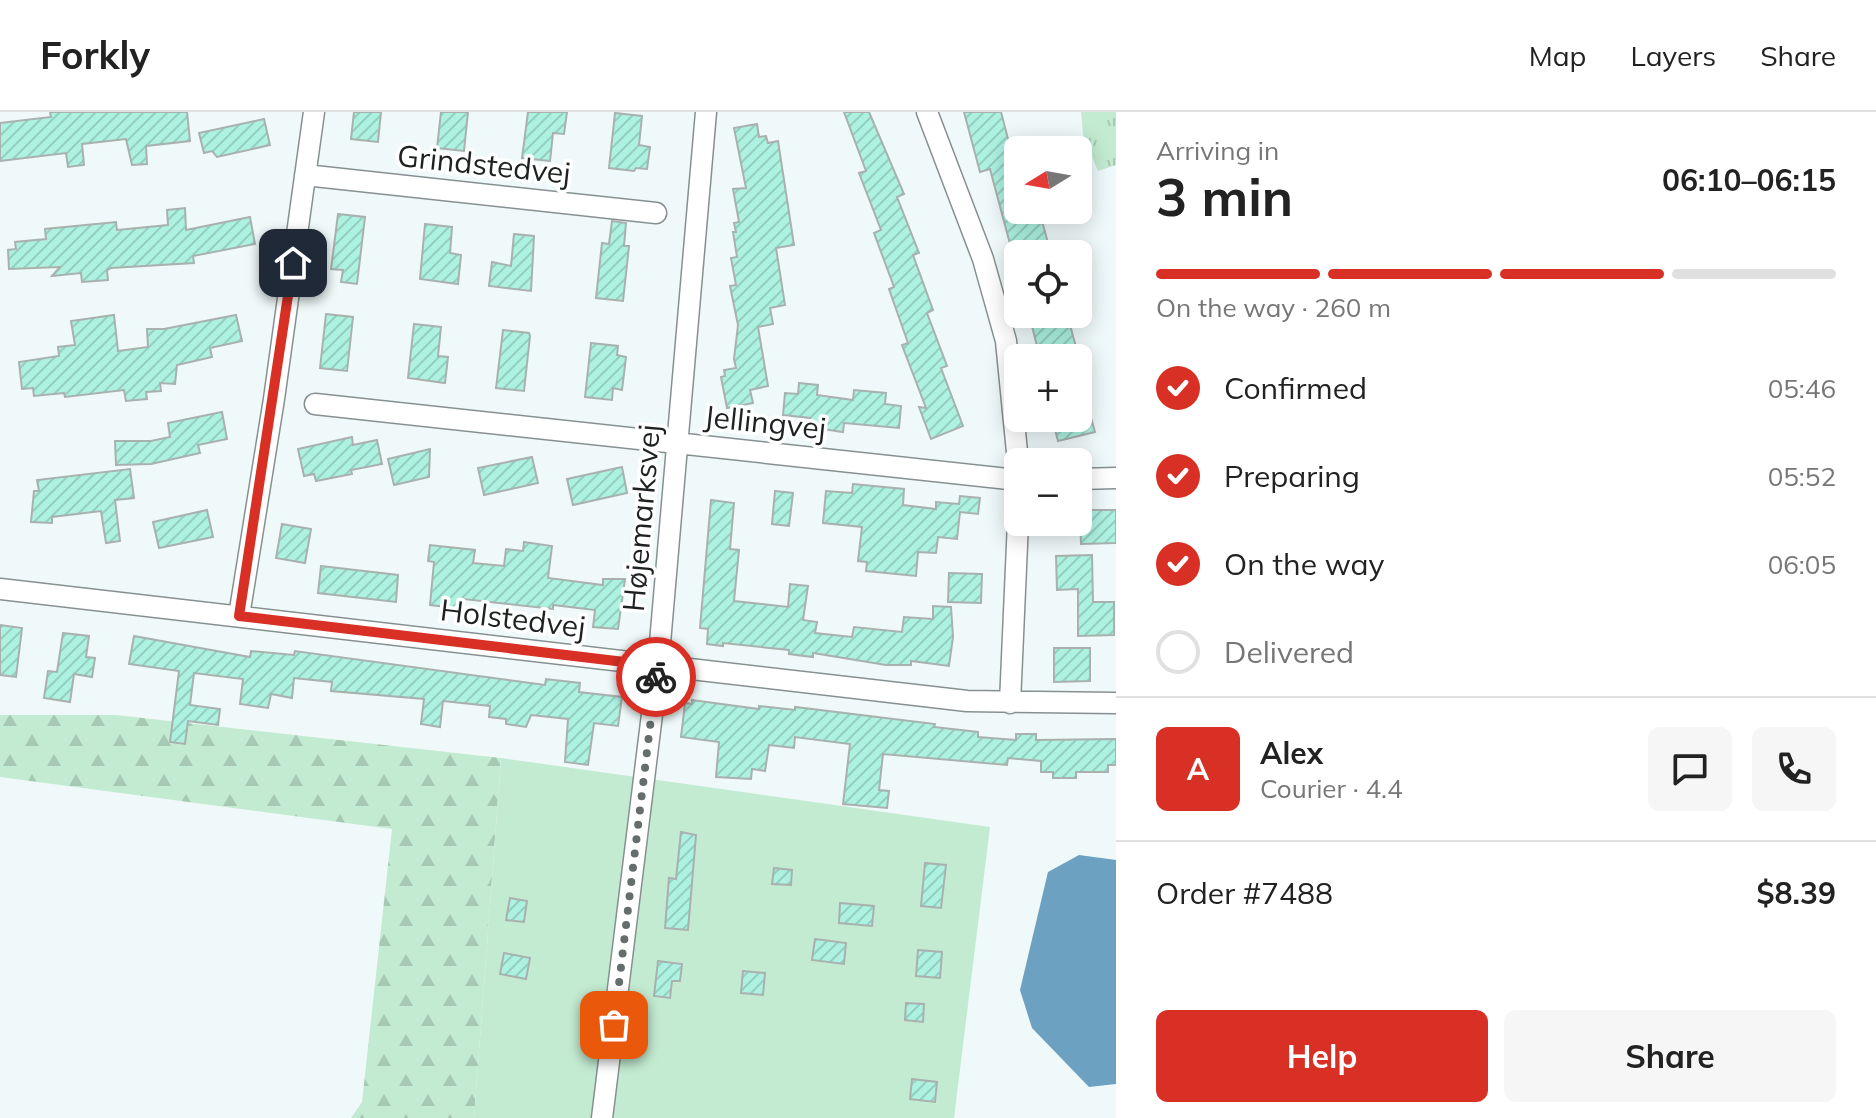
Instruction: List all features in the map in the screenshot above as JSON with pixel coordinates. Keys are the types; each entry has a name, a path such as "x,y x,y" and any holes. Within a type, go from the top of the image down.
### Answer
{"street":[{"path":"239,616 272,414 314,112"},
{"name":"Højemarksvej","path":"602,1118 658,666 706,112"},
{"path":"927,112 983,259 1006,341 1017,448"},
{"name":"Grindstedvej","path":"305,175 656,213"},
{"name":"Jellingvej","path":"315,404 1004,478"},
{"path":"1092,479 1116,478"},
{"path":"1010,703 1017,536"},
{"name":"Holstedvej","path":"0,589 967,701 1116,703"}],"green space":[{"path":"1081,112 1116,112 1116,165 1098,171 1092,157 1092,136 1083,135"},
{"path":"0,715 116,715 501,758 474,1118 351,1118 362,1102 392,829 0,777"},
{"path":"501,758 990,827 954,1118 474,1118"}],"water":[{"path":"1079,855 1116,860 1116,1084 1089,1087 1032,1028 1020,990 1048,872"}],"building":[{"path":"50,112 187,112 190,141 146,146 147,164 132,165 126,139 82,144 84,165 68,167 66,153 0,161 0,123 51,117"},
{"path":"354,112 381,112 378,142 351,139"},
{"path":"441,112 468,112 464,151 437,148"},
{"path":"528,112 567,112 564,134 553,133 550,161 522,158"},
{"path":"844,112 869,112 904,194 897,197 919,253 913,255 933,310 927,313 947,366 941,368 963,426 931,439 919,407 926,408 902,345 908,343 889,289 894,287 874,233 881,230 859,173 866,171"},
{"path":"964,112 1001,112 1007,136 1004,136 1004,221 990,169 980,172"},
{"path":"615,113 642,116 639,145 650,147 647,169 609,168"},
{"path":"264,119 270,145 217,157 212,151 204,153 199,133"},
{"path":"757,124 759,137 766,136 768,143 778,141 794,245 776,248 785,305 770,308 773,324 758,327 768,386 750,390 753,403 727,408 721,377 725,376 724,370 736,368 734,359 738,325 730,286 736,285 731,258 737,257 733,232 736,232 734,223 739,222 733,189 746,188 734,128"},
{"path":"185,208 186,230 250,217 255,244 193,256 194,263 111,268 107,270 108,280 82,282 81,273 52,276 60,267 9,269 8,250 16,249 15,242 46,239 45,229 116,222 117,230 168,225 167,210"},
{"path":"338,214 365,217 357,284 341,282 343,270 331,269"},
{"path":"612,221 626,223 624,246 629,246 623,301 596,298 602,243 609,244"},
{"path":"425,224 452,227 450,253 461,255 458,284 420,279"},
{"path":"1005,224 1043,224 1047,240 1009,240"},
{"path":"514,234 534,236 531,291 489,286 492,262 511,266"},
{"path":"326,314 353,317 347,371 320,368"},
{"path":"114,315 118,351 148,347 147,329 164,329 236,315 242,341 210,348 212,357 177,365 175,384 160,383 161,391 146,392 147,399 126,401 124,390 65,397 64,393 34,396 33,388 22,389 19,362 59,356 58,347 75,345 71,321"},
{"path":"414,324 441,327 438,356 448,357 445,383 408,378"},
{"path":"1032,328 1071,328 1075,344 1036,344"},
{"path":"503,330 529,333 524,391 496,388"},
{"path":"591,343 618,346 617,355 626,357 622,390 613,388 612,400 585,397"},
{"path":"799,383 818,385 817,395 853,400 854,390 886,393 885,404 901,406 899,428 844,423 843,432 809,427 810,418 783,415 785,393 798,394"},
{"path":"222,412 227,439 198,445 200,453 151,464 116,465 115,441 151,441 170,437 168,423"},
{"path":"1092,422 1095,432 1058,441 1056,432 1092,432"},
{"path":"352,437 353,445 377,440 382,464 316,481 314,474 304,476 298,449"},
{"path":"430,449 429,477 394,485 388,459"},
{"path":"532,457 538,483 484,495 478,468"},
{"path":"622,467 627,493 573,505 567,479"},
{"path":"130,469 134,498 115,500 120,541 106,543 101,511 52,517 52,523 31,522 34,491 39,491 37,480"},
{"path":"853,484 904,489 903,505 936,509 936,502 959,504 960,496 980,498 978,514 960,512 957,539 938,537 936,553 918,552 916,576 866,571 867,562 858,561 862,527 823,523 826,491 852,493"},
{"path":"775,491 793,493 789,526 772,524"},
{"path":"711,500 734,503 730,549 739,550 734,601 788,607 790,584 808,586 803,620 817,622 815,633 852,637 854,627 902,632 904,617 933,619 933,606 951,607 953,637 949,666 911,661 911,665 886,665 813,653 813,657 789,654 789,650 707,644 708,629 700,628"},
{"path":"207,510 213,537 159,548 153,522"},
{"path":"1092,510 1116,510 1116,543 1081,544 1081,536 1092,536"},
{"path":"282,524 311,529 305,563 276,558"},
{"path":"524,542 552,546 548,578 603,585 603,579 625,579 618,629 593,627 595,610 553,605 553,609 464,599 463,609 430,605 434,562 428,561 430,545 475,550 473,563 504,566 506,549 523,551"},
{"path":"1092,555 1093,602 1114,602 1114,635 1078,636 1078,589 1057,590 1056,556"},
{"path":"321,566 398,575 396,602 318,593"},
{"path":"949,573 982,574 981,603 948,602"},
{"path":"0,625 22,628 16,677 0,675"},
{"path":"63,633 89,636 86,657 95,658 92,677 74,674 70,702 44,698 48,671 57,672"},
{"path":"134,636 250,657 251,651 294,655 295,651 545,685 546,679 580,683 579,692 622,697 618,726 594,723 588,765 565,762 568,719 531,715 526,727 506,724 506,719 489,717 490,706 443,701 440,727 421,724 424,699 331,691 332,682 294,678 292,698 271,694 268,708 240,704 243,679 194,673 190,705 220,709 218,725 188,721 185,744 170,742 179,671 129,664"},
{"path":"1054,648 1090,648 1090,681 1054,682"},
{"path":"692,700 759,709 759,706 795,710 795,707 935,724 934,727 978,732 978,737 1016,740 1016,734 1036,734 1036,740 1116,739 1116,765 1108,765 1108,772 1076,772 1076,778 1053,778 1053,772 1041,772 1041,761 1008,758 1007,765 883,754 879,790 889,791 887,808 843,804 850,744 795,737 794,748 769,745 765,771 752,769 751,779 716,777 719,742 681,737 685,703 692,704"},
{"path":"681,832 696,835 688,930 665,928 669,878 676,879"},
{"path":"925,863 946,865 941,908 921,906"},
{"path":"774,868 792,870 791,885 772,884"},
{"path":"510,898 527,901 524,922 506,920"},
{"path":"840,903 874,906 872,926 839,923"},
{"path":"815,939 846,943 844,964 812,960"},
{"path":"918,950 942,952 940,978 916,976"},
{"path":"504,953 530,958 526,979 500,974"},
{"path":"658,961 682,964 680,981 672,981 670,998 654,996"},
{"path":"743,971 765,973 763,995 741,993"},
{"path":"906,1003 924,1004 923,1022 905,1020"},
{"path":"912,1079 937,1082 935,1102 910,1099"}],"way so far":[{"path":"614,1025 656,677"}],"route":[{"path":"293,263 239,616 658,666 656,677"}]}
